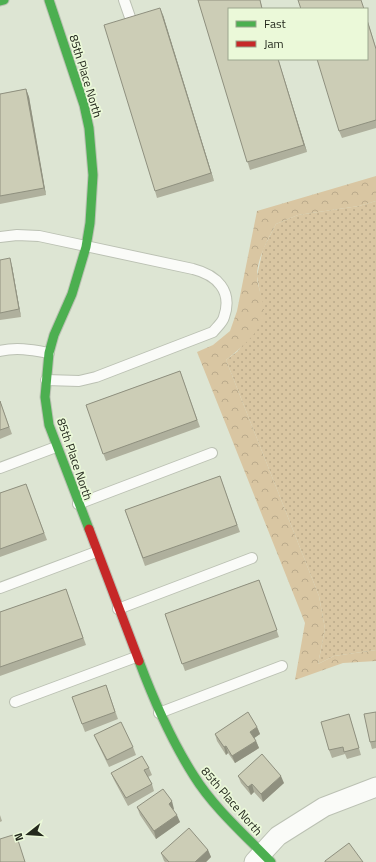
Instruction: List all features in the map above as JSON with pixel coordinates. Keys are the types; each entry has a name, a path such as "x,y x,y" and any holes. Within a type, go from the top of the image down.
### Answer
{"street":[{"path":"0,1 4,0"},
{"name":"85th Place North","path":"49,0 84,105 89,128 93,175 90,223 86,247 72,294 49,353 45,397 49,425 96,552 159,713 194,777 262,859"},
{"path":"262,859 278,836 324,807 376,787"}],"lane":[{"path":"124,0 132,23"},
{"path":"0,236 39,236 205,272 217,280 224,290 226,303 224,318 213,332 96,377 79,381 46,380"},
{"path":"0,351 10,349 30,349 49,353"},
{"path":"0,468 56,447"},
{"path":"78,504 212,453"},
{"path":"0,588 96,552"},
{"path":"118,608 252,558"},
{"path":"15,702 136,656"},
{"path":"159,713 282,666"}],"green space":[{"path":"376,176 376,201 359,206 298,215 276,224 264,249 257,269 257,280 264,307 262,322 243,346 226,360 319,596 325,629 318,664 334,656 376,650 376,661 343,663 295,680 305,623 197,352 213,345 230,331 237,311 257,211"},
{"path":"376,201 376,650 334,656 318,664 325,629 319,596 226,360 238,351 264,315 257,276 263,249 276,224 298,215 359,206"}],"building":[{"path":"198,0 260,0 262,8 228,8 228,60 278,60 304,145 247,162"},
{"path":"298,0 361,0 364,8 301,8"},
{"path":"160,8 211,173 155,191 104,25"},
{"path":"368,23 376,49 376,120 339,131 317,60 368,60"},
{"path":"26,89 44,188 0,196 0,94"},
{"path":"10,258 19,309 0,313 0,260"},
{"path":"180,371 197,420 103,454 86,405"},
{"path":"0,401 9,427 0,430"},
{"path":"220,476 237,525 143,558 125,510"},
{"path":"26,484 44,533 0,549 0,493"},
{"path":"259,580 277,630 182,664 165,614"},
{"path":"66,589 83,638 0,667 0,612"},
{"path":"106,685 115,712 82,724 72,697"},
{"path":"248,712 257,727 250,732 256,741 232,756 226,746 224,747 215,734"},
{"path":"376,712 376,741 370,742 364,714"},
{"path":"349,714 359,748 344,752 343,747 329,750 321,722"},
{"path":"121,722 133,747 107,760 94,735"},
{"path":"262,754 281,776 261,794 252,784 248,787 238,776"},
{"path":"142,756 149,768 144,770 152,784 126,798 111,773"},
{"path":"163,789 172,801 169,804 177,815 154,831 137,807"},
{"path":"189,828 208,850 195,862 169,862 161,853"},
{"path":"16,834 25,862 0,862 0,839"},
{"path":"349,843 363,862 325,862 325,861"}],"traffic: fast":[{"path":"0,1 4,0"},
{"path":"49,0 84,105 89,128 93,175 90,223 86,247 72,294 54,335 49,353 45,397 49,425 89,529"},
{"path":"139,661 164,720 194,776 220,810 271,862"}],"traffic: jam":[{"path":"89,529 139,661"}]}
